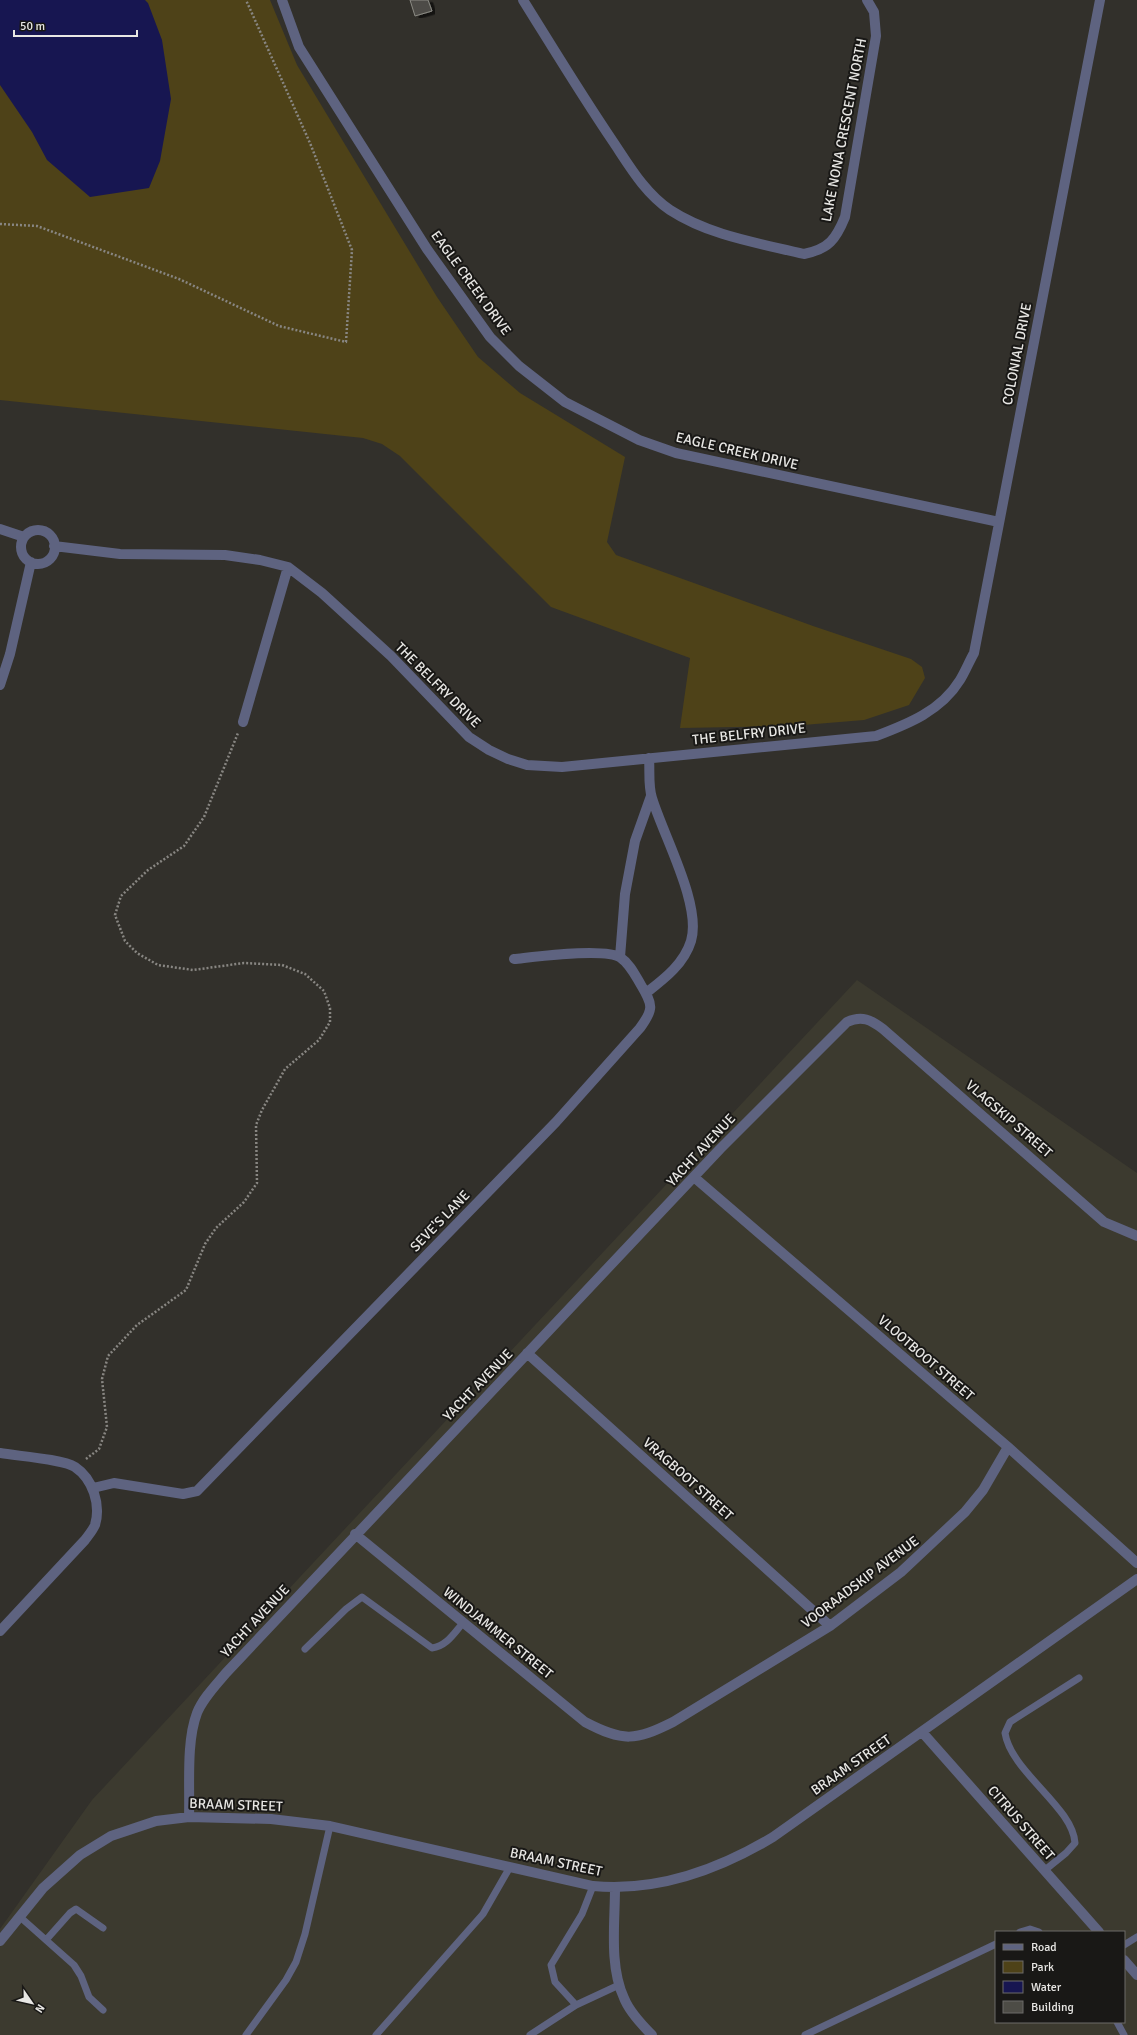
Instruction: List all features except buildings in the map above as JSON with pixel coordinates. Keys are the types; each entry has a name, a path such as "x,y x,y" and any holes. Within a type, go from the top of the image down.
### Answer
{"street":[{"name":"EAGLE CREEK DRIVE","path":"282,0 299,47 432,255 490,337 519,366 565,402 639,440 676,453 999,522"},
{"name":"LAKE NONA CRESCENT NORTH","path":"523,0 604,128 641,183 653,196 670,210 712,232 804,254 815,252 837,236 845,217 876,36 874,12 867,0"},
{"name":"COLONIAL DRIVE","path":"939,704 959,681 974,652 1100,0"},
{"path":"0,530 24,537"},
{"path":"34,530 40,530 50,535 54,546 54,552 47,561 36,564 30,562 26,560 21,552 24,537 34,530"},
{"name":"THE BELFRY DRIVE","path":"54,546 120,554 225,555 260,560 288,567 322,593 391,656 469,737 489,750 527,765 562,767 876,736 911,723 939,704"},
{"path":"0,685 10,654 30,562"},
{"path":"243,722 288,567"},
{"path":"646,993 669,976 686,952 693,932 692,914 684,886 651,796 649,758"},
{"path":"514,959 601,952 620,957 625,894 635,842 651,796"},
{"name":"SEVE'S LANE","path":"93,1488 114,1483 158,1492 183,1494 197,1491 566,1110 640,1028 650,1014 651,1002 630,967 620,957"},
{"name":"YACHT AVENUE","path":"190,1816 192,1730 198,1712 210,1693 226,1673 355,1534 695,1178 720,1149 847,1022 856,1018 865,1018"},
{"name":"VLAGSKIP STREET","path":"865,1018 874,1022 895,1038 1104,1222 1137,1236"},
{"name":"VLOOTBOOT STREET","path":"695,1178 1008,1446 1137,1563"},
{"name":"VRAGBOOT STREET","path":"527,1353 830,1626"},
{"name":"VOORAADSKIP AVENUE","path":"632,1738 651,1733 673,1722 830,1626 901,1572 965,1512 983,1490 1008,1446"},
{"path":"0,1453 56,1462 75,1467 93,1488 97,1511 95,1525 85,1540 0,1631"},
{"name":"WINDJAMMER STREET","path":"355,1534 585,1722 614,1735 632,1738"},
{"name":"BRAAM STREET","path":"0,1941 43,1888 80,1855 111,1836 156,1821 190,1816 271,1819 330,1826 593,1886 615,1888 684,1878 711,1869 745,1854 773,1837 1137,1579"},
{"name":"CITRUS STREET","path":"922,1732 1098,1931"},
{"path":"615,1888 615,1951 619,1985 624,1999 652,2035"},
{"path":"1125,1961 1137,1975"}],"lane":[{"path":"305,1649 346,1609 362,1597 432,1648 439,1647 447,1642 463,1623"},
{"path":"1044,1870 1066,1853 1075,1843 1074,1834 1061,1814 1010,1751 1004,1733 1010,1722 1079,1678"},
{"path":"246,2035 286,1980 296,1962 305,1934 330,1826"},
{"path":"376,2035 483,1914 510,1867"},
{"path":"576,2005 555,1982 551,1965 582,1914 593,1886"},
{"path":"46,1940 70,1913 76,1909 103,1928"},
{"path":"19,1916 74,1966 81,1976 89,1998 103,2010"},
{"path":"1023,1931 1030,1929 1036,1931"},
{"path":"1125,1944 1137,1937"},
{"path":"805,2035 995,1944"},
{"path":"530,2035 576,2005 619,1985"},
{"path":"1118,2023 1124,2035"}],"path":[{"path":"0,224 37,226 179,279 279,326 346,342 352,250 310,143 246,0"},
{"path":"75,1467 99,1449 107,1427 102,1379 108,1356 137,1324 186,1290 205,1244 216,1228 244,1202 257,1183 256,1125 262,1110 285,1069 319,1040 330,1022 330,1008 324,991 305,974 282,965 244,963 193,970 158,965 137,953 125,941 115,915 121,896 148,870 184,846 204,817 243,722"}],"shaded area":[{"path":"857,980 1137,1173 1137,2035 0,2035 0,1929 92,1800"}],"green space":[{"path":"0,0 270,0 297,65 437,297 478,357 520,393 625,457 607,542 616,555 813,626 911,659 922,667 925,678 909,705 864,720 791,726 680,728 690,658 551,607 400,456 382,444 363,438 0,400"}],"water":[{"path":"0,0 145,0 148,3 162,40 171,99 160,161 149,188 90,197 47,160 32,132 0,85"}]}
